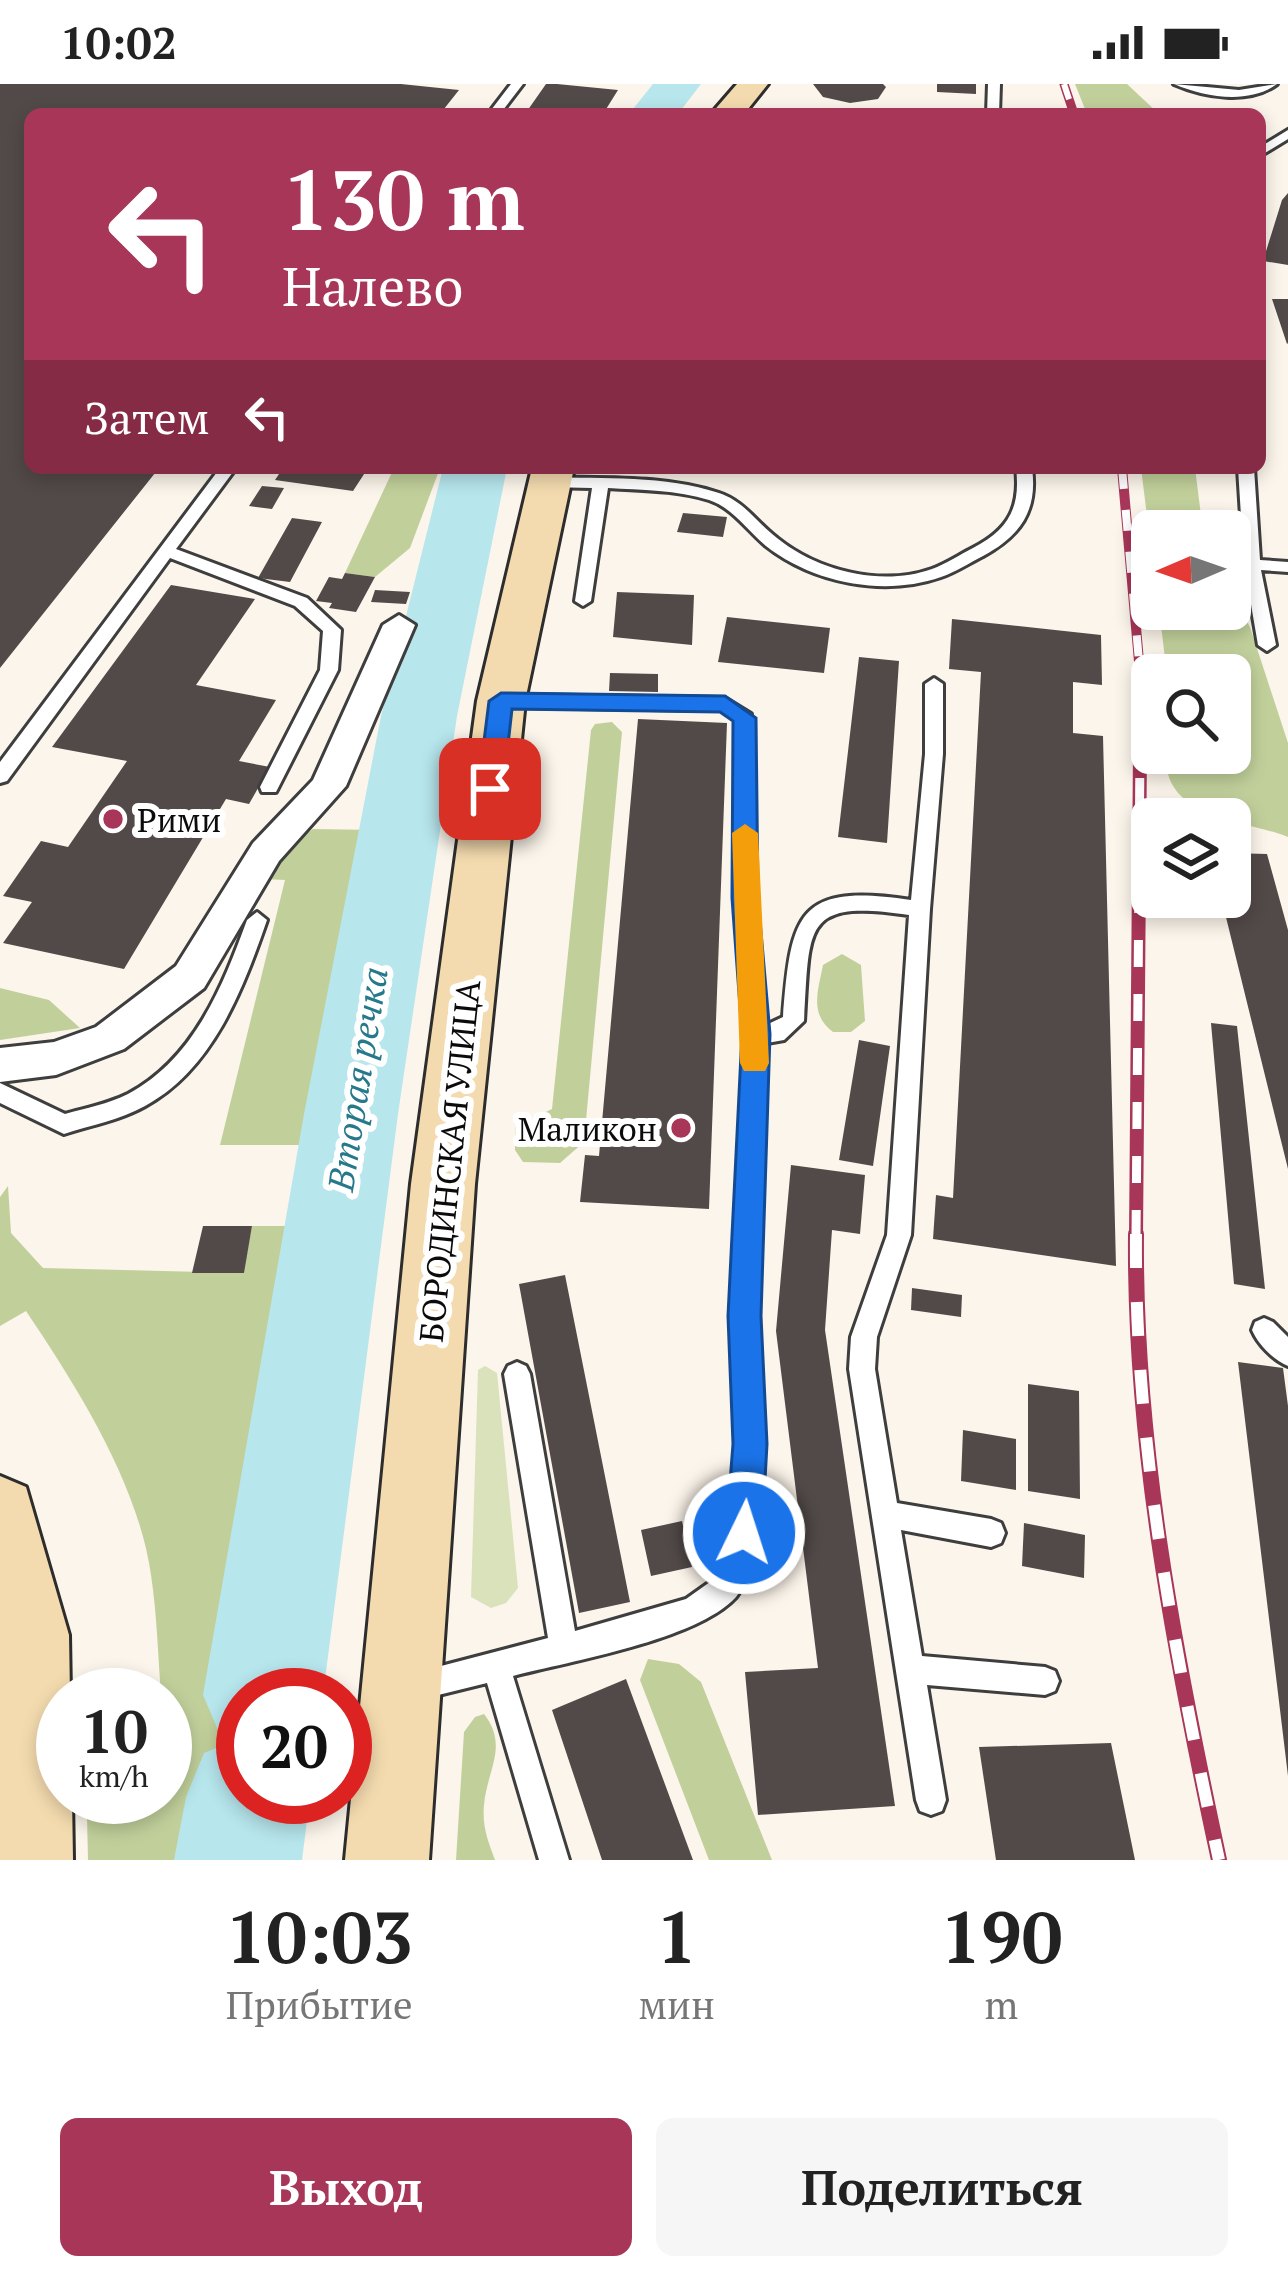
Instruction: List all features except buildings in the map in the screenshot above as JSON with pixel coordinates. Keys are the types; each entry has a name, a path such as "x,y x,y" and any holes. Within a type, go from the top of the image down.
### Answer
{"main road":[{"path":"732,108 753,84"},
{"name":"БОРОДИНСКАЯ УЛИЦА","path":"387,1860 443,1184 501,701 567,478"},
{"path":"0,1513 31,1635 31,1860"}],"street":[{"path":"0,1064 56,1058 110,1038 190,977 266,852 328,786 399,625"}],"lane":[{"path":"499,108 517,84"},
{"path":"1180,84 1254,94 1271,84"},
{"path":"0,776 223,474"},
{"path":"584,601 567,478 718,498 733,504 768,540 809,564 863,580 893,581 930,575 994,544 1021,522 1029,492 1025,474"},
{"path":"1246,474 1252,563 1267,644"},
{"path":"165,551 302,602 332,630 329,670 269,787"},
{"path":"1252,563 1288,567"},
{"path":"931,1800 862,1369 864,1337 899,1235 934,754 934,684"},
{"path":"400,1691 694,1610 728,1586 744,1533 750,1444 745,1316 756,1034 745,898 745,718 725,704 501,701"},
{"path":"756,1034 776,1034 793,1021 801,944 812,919 825,908 842,902 920,909"},
{"path":"0,1092 64,1124 142,1097 194,1050 230,999 257,920"},
{"path":"1264,1330 1288,1354"},
{"path":"517,1374 564,1648"},
{"path":"885,1514 991,1533"},
{"path":"496,1666 554,1860"},
{"path":"910,1669 1045,1681"}],"green space":[{"path":"1075,84 1127,84 1153,108 1085,108"},
{"path":"391,474 438,474 410,548 375,577 345,573"},
{"path":"1142,474 1196,474 1200,510 1146,510"},
{"path":"1162,630 1251,630 1288,743 1288,837 1251,826 1251,798 1185,798 1168,775 1251,774 1251,654 1164,654"},
{"path":"612,722 622,732 584,1142 560,1163 523,1162 515,1150 515,1127 552,1109 591,730 595,724"},
{"path":"313,829 377,830 423,851 379,1145 220,1145 285,880 263,879 293,843"},
{"path":"842,954 861,965 865,1021 851,1032 833,1032 821,1018 818,993 823,965"},
{"path":"0,988 49,1000 80,1028 0,1040"},
{"path":"8,1186 11,1233 43,1268 243,1273 252,1226 369,1226 316,1668 216,1668 216,1824 295,1824 291,1860 88,1860 87,1824 192,1824 192,1668 159,1668 144,1540 119,1471 85,1404 26,1311 0,1326 0,1197"},
{"path":"485,1366 497,1373 518,1588 506,1603 491,1608 471,1597 478,1370"},
{"path":"648,1659 679,1664 701,1682 772,1860 709,1860 640,1680"},
{"path":"484,1714 496,1748 484,1813 495,1860 456,1860 464,1732 475,1717"}],"waterway":[{"name":"Вторая речка","path":"658,108 678,84"},
{"name":"Вторая речка","path":"267,1668 351,1114 419,716 474,474"},
{"name":"Вторая речка","path":"238,1860 244,1824"}],"railway":[{"path":"1064,84 1072,108"},
{"path":"1123,474 1138,654"},
{"path":"1136,1235 1140,774"},
{"path":"1136,1235 1142,1392 1160,1549 1219,1860"}],"slow traffic":[{"path":"745,833 755,1063"}],"place":[{"name":"Рими","path":"113,819"},
{"name":"Маликон","path":"681,1128"}],"route":[{"path":"490,789 501,701 725,704 745,718 745,898 756,1034 745,1316 750,1444 744,1533"}]}
